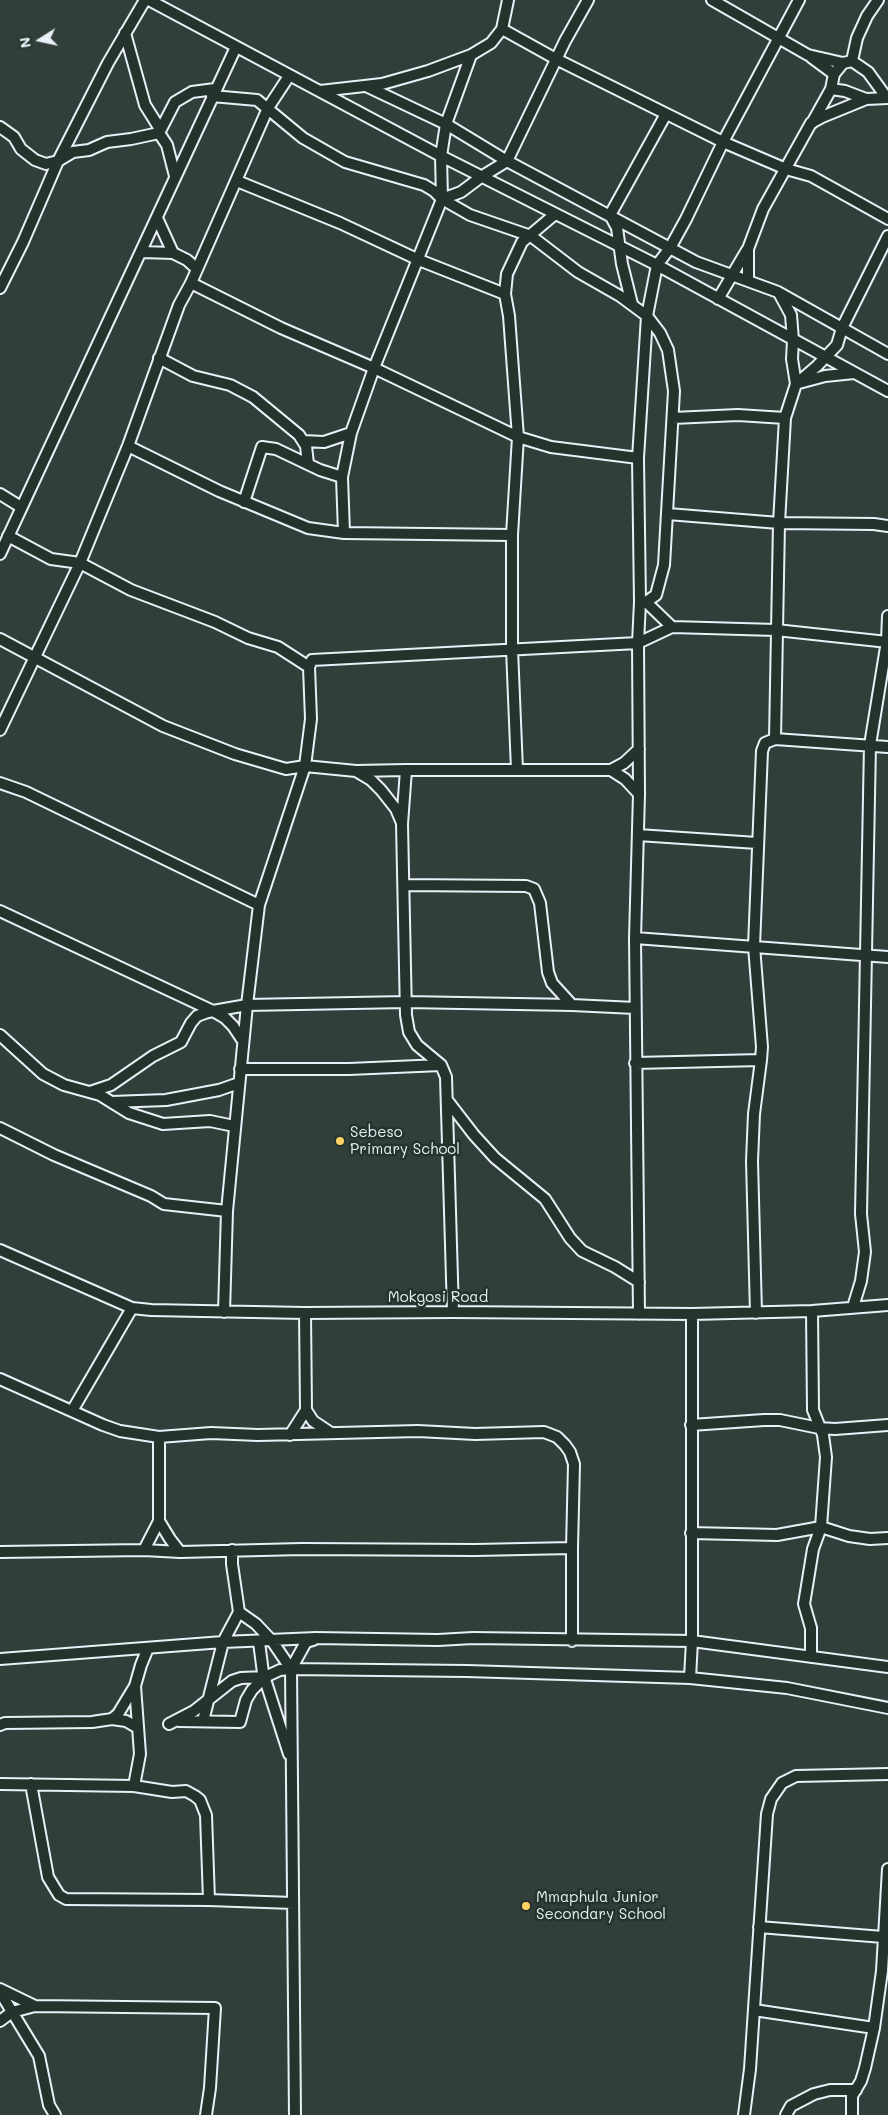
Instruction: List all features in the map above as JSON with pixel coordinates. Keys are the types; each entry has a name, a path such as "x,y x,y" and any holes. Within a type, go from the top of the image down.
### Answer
{"street":[{"path":"0,288 23,242 58,161 125,33 145,0"},
{"path":"149,0 441,156 656,266 888,391"},
{"path":"320,91 368,87 428,71 471,55 491,43 502,29 508,0"},
{"path":"442,199 465,190 482,176 507,161 556,59 588,0"},
{"path":"712,0 808,55 834,74"},
{"path":"639,1314 634,938 639,794 638,644 643,602 638,458 647,316 656,266 670,248 686,219 723,142 799,0"},
{"path":"718,299 748,249 764,209 831,89 834,74 847,62 867,16 878,0"},
{"path":"502,29 556,59 723,142 786,169 811,176 888,219"},
{"path":"125,33 145,105 167,145 175,176"},
{"path":"0,554 236,47"},
{"path":"344,534 342,477 351,432 374,368 442,199 441,156 446,124 471,55"},
{"path":"808,55 847,62 868,72 888,98"},
{"path":"0,730 80,563 128,446 179,305 237,181 268,108 289,76"},
{"path":"368,87 446,124 507,161 696,262 778,292 888,354"},
{"path":"831,89 846,91 866,99"},
{"path":"0,127 14,137 21,150 35,160 46,164 58,161 73,152 89,150 107,142 131,139 159,131 175,102 192,92 214,92 257,100 302,138 345,162 424,185 442,199 470,215 531,236 578,272 632,304 647,316 660,332 668,350 674,391 664,565 656,595 643,602"},
{"path":"811,124 822,117 866,99 888,98"},
{"path":"610,215 666,114"},
{"path":"237,181 340,223 419,260 505,294"},
{"path":"517,770 512,649 512,536 518,437 510,316 505,294 507,274 522,242 554,215"},
{"path":"610,215 617,228 632,304"},
{"path":"157,218 173,253"},
{"path":"796,384 837,345 842,328 888,236"},
{"path":"748,249 748,280"},
{"path":"142,252 173,253 187,260 197,269"},
{"path":"190,283 281,328 374,368 518,437 551,447 638,458"},
{"path":"775,739 779,523 785,418 796,384 792,359 791,315 778,292"},
{"path":"159,358 193,376 230,385 253,397 299,434 306,446 308,464"},
{"path":"796,384 825,376 854,373"},
{"path":"673,418 738,416 785,418"},
{"path":"303,441 324,442 351,432"},
{"path":"128,446 244,502 308,528 344,534 512,536"},
{"path":"244,502 262,447 276,449 342,477"},
{"path":"0,494 21,507"},
{"path":"668,514 779,523 874,524 888,526"},
{"path":"8,536 50,559 80,563 131,590 215,622 248,638 278,647 309,667"},
{"path":"643,602 672,627"},
{"path":"853,1307 865,1265 862,1214 870,745 887,641 888,616"},
{"path":"224,1312 227,1211 234,1126 259,905 305,766 311,719 309,667 312,660 638,644 672,627 776,630 887,641"},
{"path":"0,639 163,726 202,742 280,768 305,766 356,771 611,770 624,763 639,749"},
{"path":"756,1313 752,1161 754,1114 762,1060 754,946 762,751 765,743 775,739 888,747"},
{"path":"406,770 402,824 406,1015 409,1032 417,1045 442,1065 446,1078 453,1312"},
{"path":"611,770 625,779 639,794"},
{"path":"356,771 371,780 381,790 396,809 402,824"},
{"path":"0,783 26,792 259,905"},
{"path":"638,835 757,843"},
{"path":"404,885 526,886 534,889 540,903 548,972 552,983 572,1004"},
{"path":"0,911 213,1011 233,1026 243,1041"},
{"path":"634,938 888,956"},
{"path":"90,1092 111,1086 152,1056 181,1042 197,1016 247,1005 406,1002 572,1004 635,1008"},
{"path":"0,1035 43,1074 64,1086 90,1092 129,1113 163,1124 210,1121 234,1126"},
{"path":"635,1063 762,1060"},
{"path":"240,1069 349,1069 442,1065"},
{"path":"111,1102 166,1100 219,1090 239,1083"},
{"path":"447,1100 474,1135 495,1158 545,1199 570,1238 582,1251 595,1260 615,1267 639,1282"},
{"path":"0,1128 54,1155 151,1196 164,1204 227,1211"},
{"name":"Mokgosi Road","path":"0,1250 132,1308 171,1311 692,1314 812,1311 888,1305"},
{"path":"72,1411 132,1308"},
{"path":"811,1657 811,1628 804,1604 813,1549 821,1527 826,1457 826,1446 813,1410 812,1311"},
{"path":"305,1313 306,1410 313,1421 331,1433"},
{"path":"690,1678 692,1641 692,1314"},
{"path":"0,1379 120,1431 159,1437 211,1433 290,1435 418,1431 475,1434 544,1432 557,1437 570,1452 574,1464 572,1641"},
{"path":"290,1435 306,1410"},
{"path":"691,1425 780,1420 819,1428 835,1429 888,1425"},
{"path":"144,1550 159,1521 159,1437"},
{"path":"159,1521 180,1552"},
{"path":"691,1533 777,1535 821,1527 849,1536 870,1539 888,1538"},
{"path":"0,1552 572,1548"},
{"path":"203,1721 223,1642 239,1612 232,1564 232,1550"},
{"path":"239,1612 256,1624 272,1641 291,1669"},
{"path":"0,1660 223,1642 259,1642 316,1638 438,1640 473,1638 572,1641 692,1641 888,1667"},
{"path":"295,2115 291,1669 306,1642 316,1638"},
{"path":"259,1642 265,1676 293,1764"},
{"path":"134,1786 140,1763 135,1686 140,1665 148,1648"},
{"path":"265,1676 249,1695 240,1722 173,1722 208,1701 224,1687 241,1678 265,1676 280,1670 291,1669 447,1670 690,1678 787,1688 888,1708"},
{"path":"112,1719 118,1714 135,1686"},
{"path":"2,1723 92,1722 112,1719 126,1721 138,1728"},
{"path":"744,2115 754,2010 767,1814 776,1790 789,1778 796,1776 888,1774"},
{"path":"0,1784 134,1786 172,1792 186,1791 200,1800 206,1815 209,1900"},
{"path":"31,1784 48,1877 59,1895 66,1899 209,1900 293,1903"},
{"path":"852,2115 851,2100 861,2081 865,2068 885,1971 883,1937 888,1868"},
{"path":"759,1927 883,1937"},
{"path":"0,1990 35,2006"},
{"path":"0,1990 39,2056 49,2105 55,2115"},
{"path":"0,2021 12,2012 35,2006 215,2008 210,2088 206,2115"},
{"path":"754,2010 874,2028"},
{"path":"786,2115 791,2106 814,2094 830,2090 856,2090"}],"place":[{"name":"Sebeso Primary School","path":"340,1141"},
{"name":"Mmaphula Junior Secondary School","path":"526,1906"}]}
